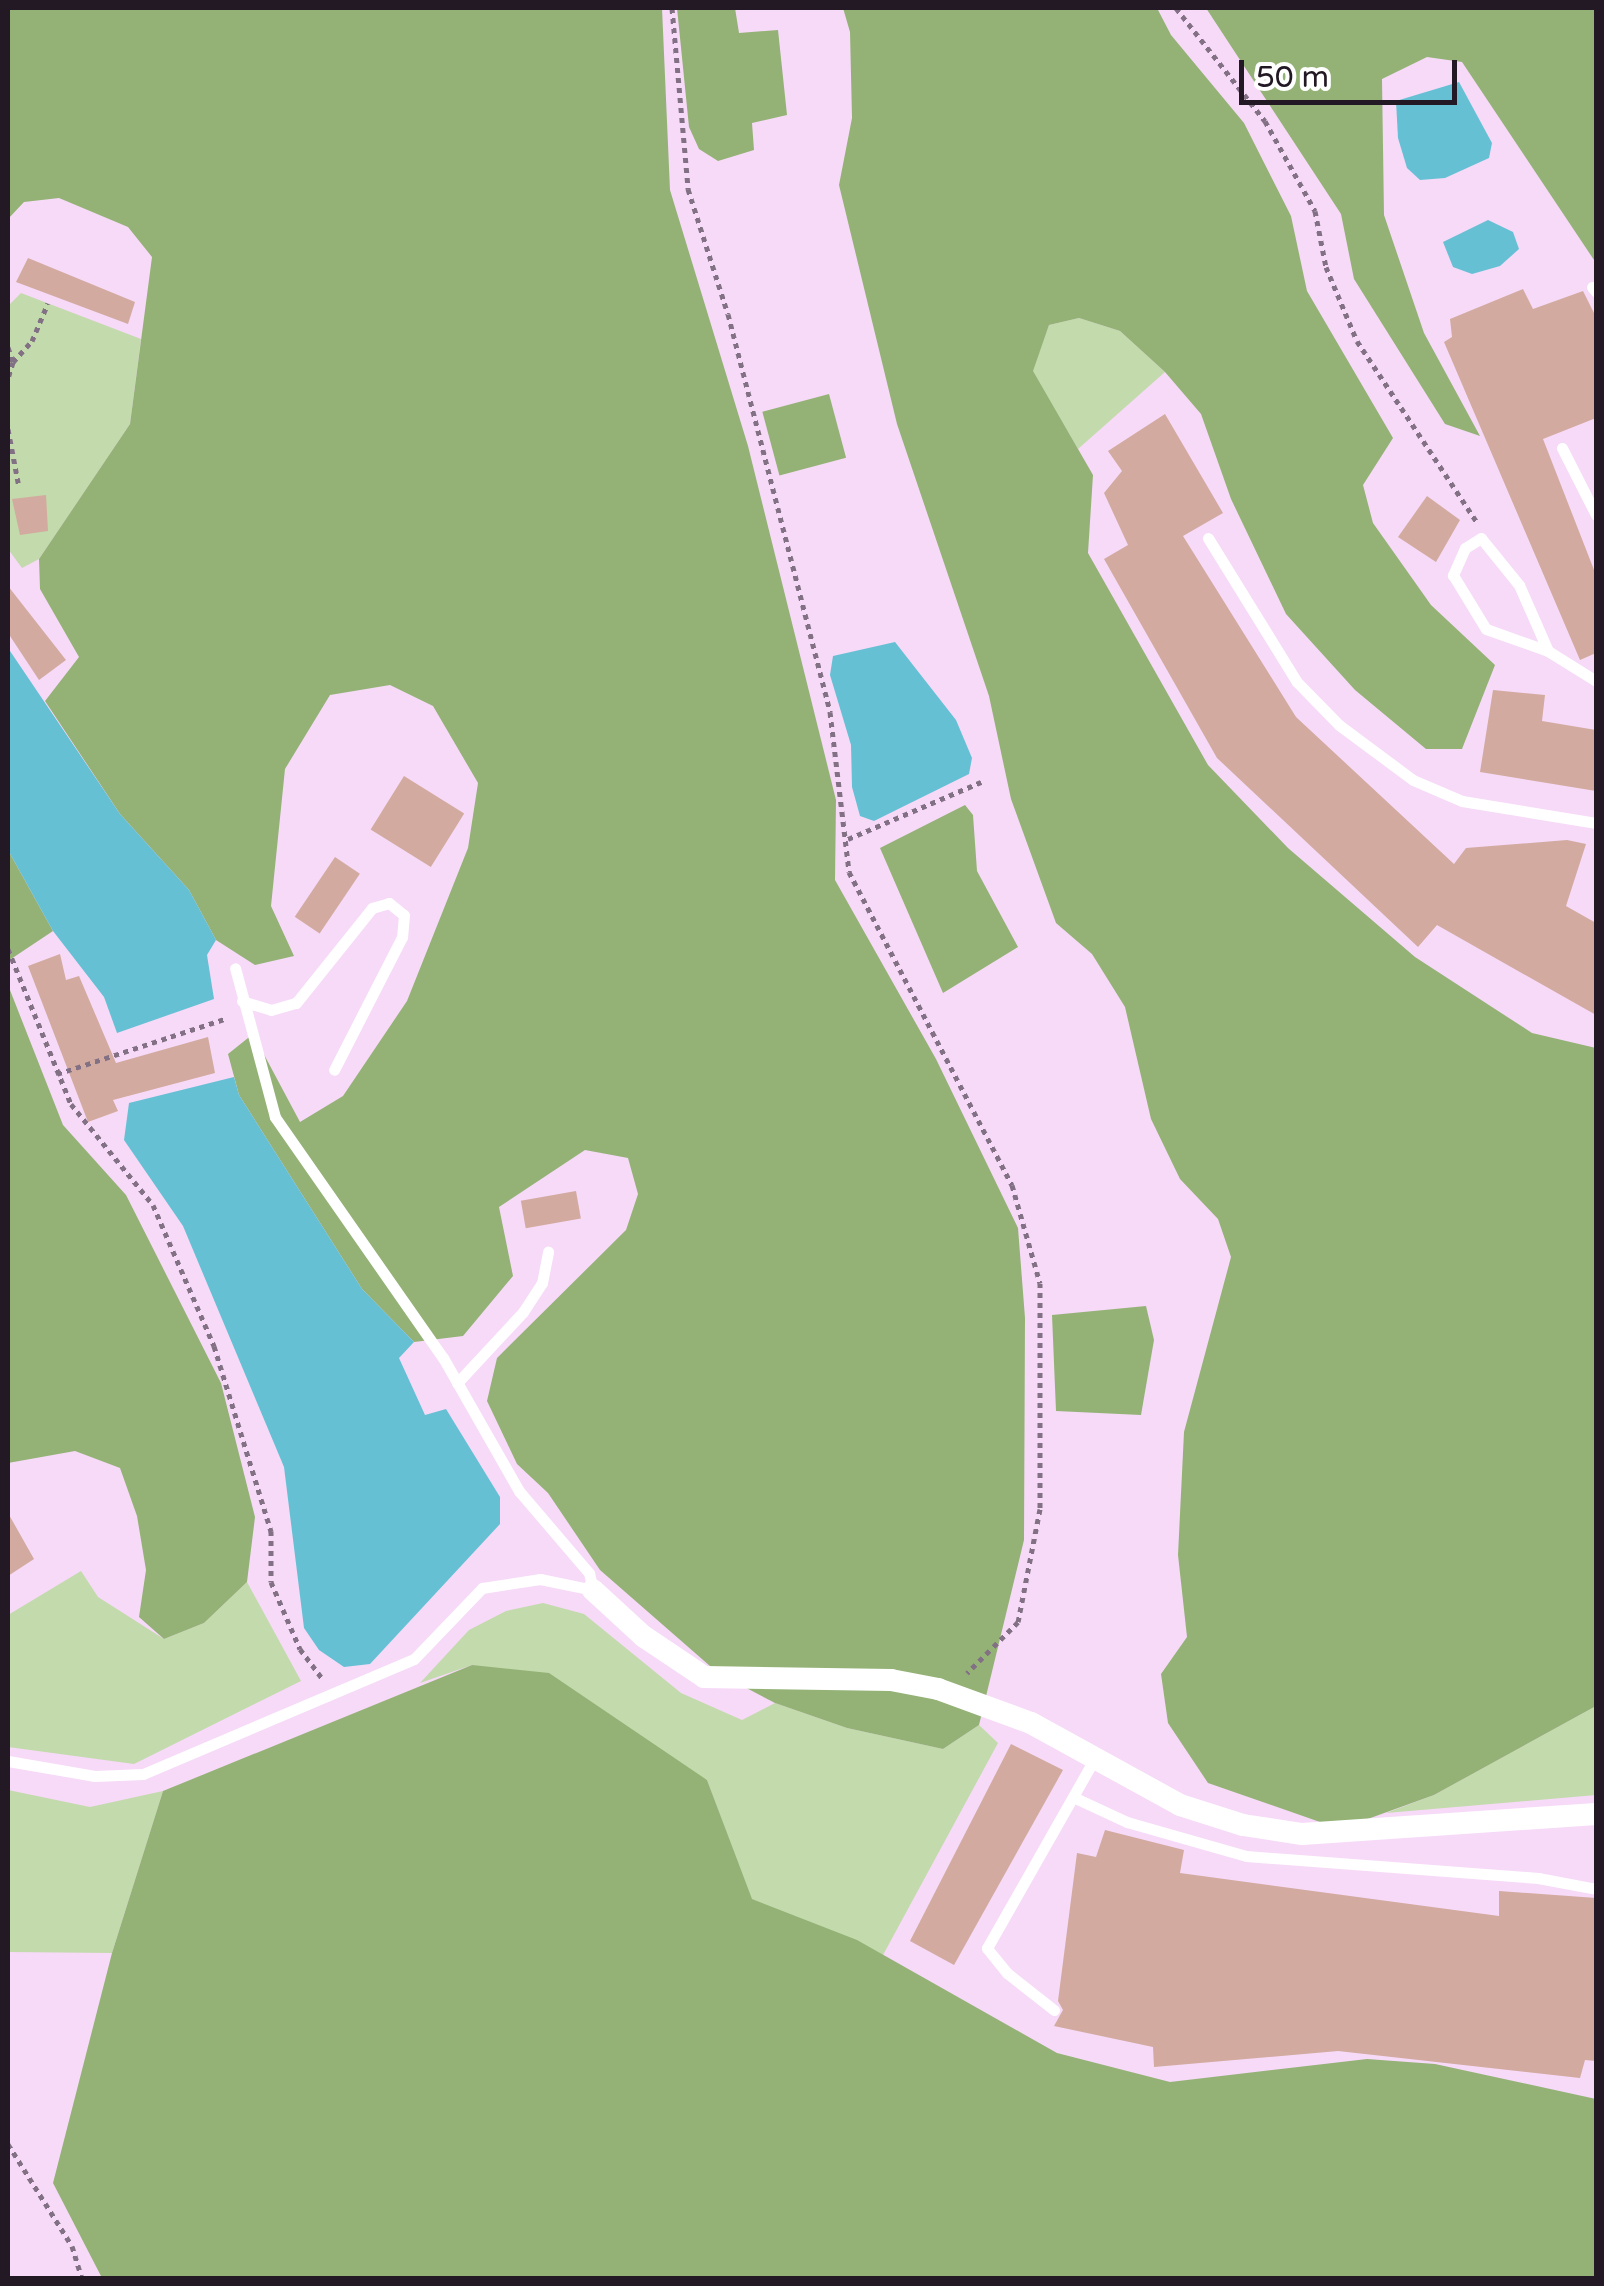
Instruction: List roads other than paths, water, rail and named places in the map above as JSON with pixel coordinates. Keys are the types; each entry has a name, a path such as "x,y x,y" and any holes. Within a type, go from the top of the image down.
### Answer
{"street":[{"path":"593,1590 642,1636 704,1678 891,1680 938,1690 1031,1723 1180,1806 1302,1834 1596,1814"}],"lane":[{"path":"1562,448 1596,514"},
{"path":"1208,538 1297,682 1338,726 1413,780 1462,801 1596,823"},
{"path":"1548,651 1519,586 1481,538 1465,548 1453,575 1486,629 1548,651 1596,681"},
{"path":"242,1000 271,1010 296,1003 372,908 389,903 404,915 402,937 334,1070"},
{"path":"8,1761 95,1776 143,1774 414,1659 482,1588 540,1579 593,1590 589,1573 520,1492 457,1383 274,1118 236,968"},
{"path":"457,1383 522,1312 542,1283 548,1252"},
{"path":"1054,2010 1007,1973 987,1948 1095,1758"},
{"path":"1073,1798 1127,1822 1246,1856 1538,1878 1596,1888"}],"water":[{"path":"1459,82 1492,143 1489,158 1445,178 1420,180 1407,168 1398,138 1396,101"},
{"path":"1488,220 1513,232 1519,249 1500,266 1472,274 1453,267 1443,242"},
{"path":"895,642 956,720 972,758 969,774 874,821 860,816 852,787 851,745 830,675 833,656"},
{"path":"8,648 120,814 189,890 216,940 207,955 214,999 117,1033 104,997 53,931 8,850"},
{"path":"234,1077 239,1095 362,1289 414,1342 399,1358 425,1415 446,1409 500,1497 500,1524 370,1664 344,1667 319,1650 304,1628 284,1467 183,1226 124,1140 129,1103"}]}
